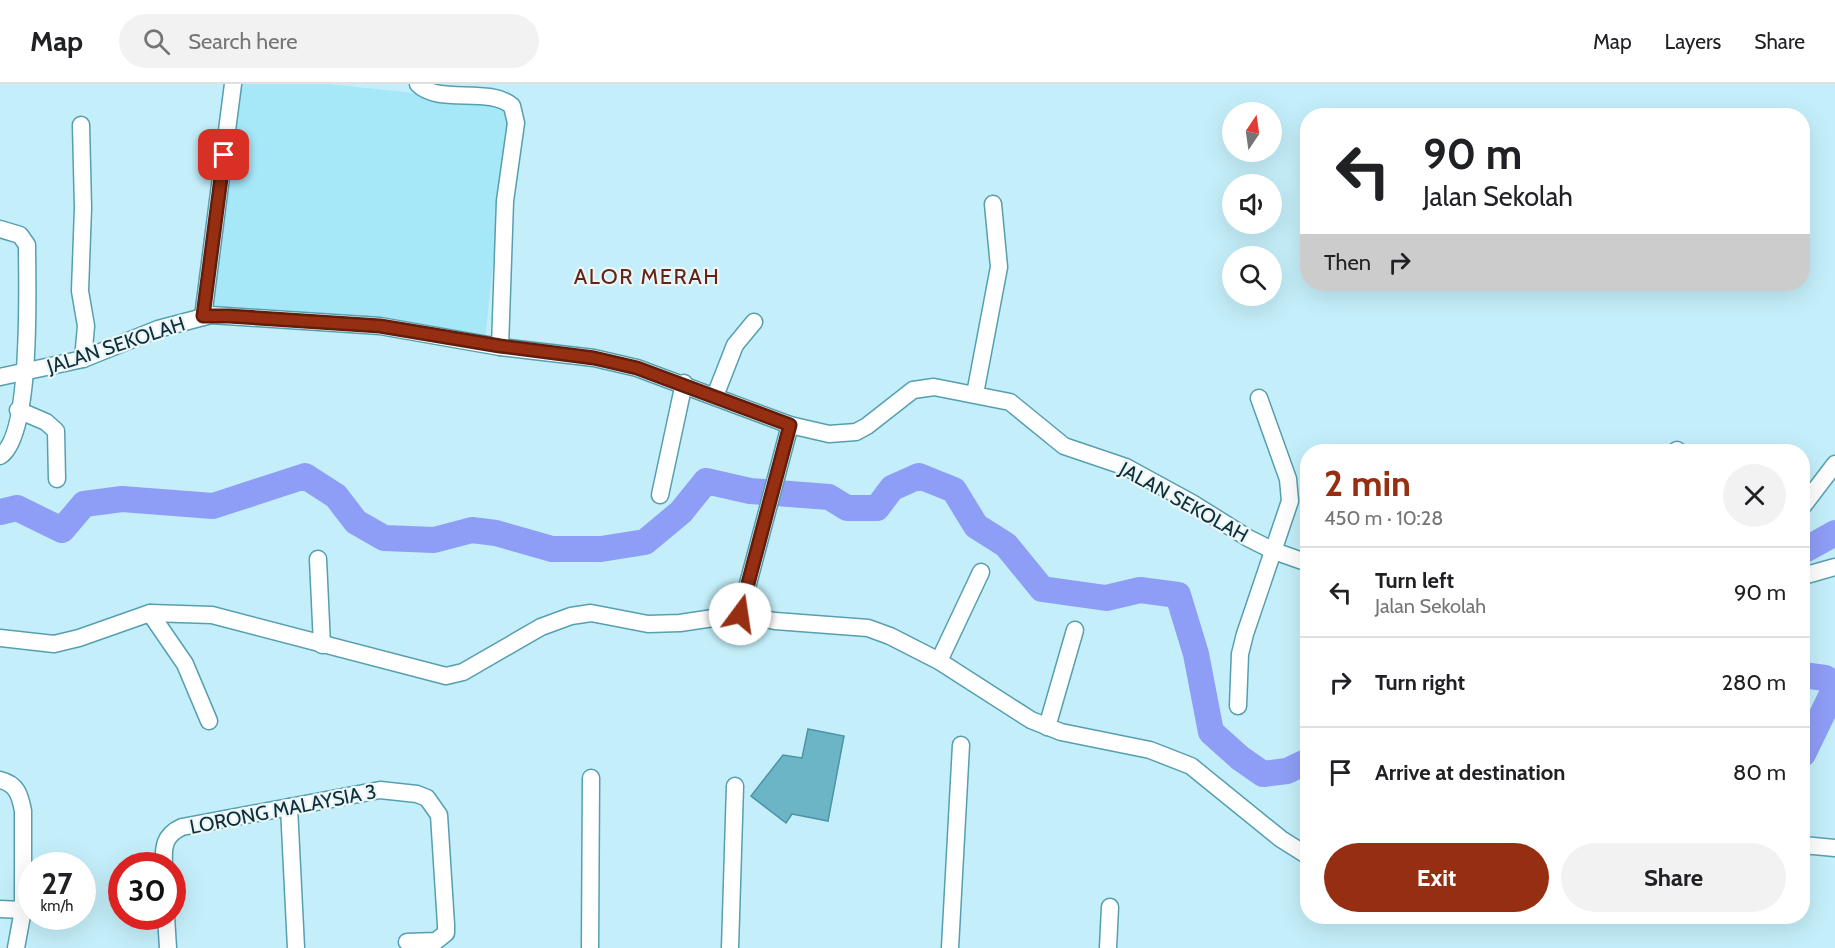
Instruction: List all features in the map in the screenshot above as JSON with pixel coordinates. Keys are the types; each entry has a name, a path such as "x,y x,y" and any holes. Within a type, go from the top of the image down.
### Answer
{"street":[{"path":"203,316 233,84"},
{"path":"418,84 429,91 500,99 512,106 516,123 505,201 500,346"},
{"path":"81,125 83,208 80,291 86,326 83,359"},
{"path":"975,394 999,267 993,204"},
{"path":"0,229 20,235 27,245 26,373 10,446 0,456"},
{"name":"JALAN SEKOLAH","path":"0,377 83,359 158,329 203,316 229,316 380,326 500,346 594,358 637,368 684,383 790,425 842,435 867,426 913,390 934,387 1010,402 1064,446 1126,466 1274,551 1300,560"},
{"path":"716,396 735,345 754,321"},
{"path":"660,495 684,383"},
{"path":"1238,706 1240,654 1287,514 1290,490 1259,398"},
{"path":"18,410 46,422 56,431 57,480"},
{"path":"740,614 790,425"},
{"path":"1810,497 1835,464"},
{"path":"318,559 322,645"},
{"path":"1810,574 1835,567"},
{"path":"939,661 981,572"},
{"path":"150,613 185,664 209,721"},
{"path":"0,638 39,643 67,642 150,613 212,615 433,674 454,675 541,627 571,616 591,613 660,624 740,614 775,621 868,628 890,636 939,661 1018,713 1047,727 1150,750 1191,766 1281,839 1300,851"},
{"path":"1047,727 1075,630"},
{"path":"950,948 961,745"},
{"path":"590,948 591,778"},
{"path":"0,780 10,783 20,795 23,811 23,852"},
{"path":"730,948 735,786"},
{"name":"LORONG MALAYSIA 3","path":"164,852 164,842 175,830 380,790 417,794 435,806 439,815 446,933 436,941 407,942"},
{"path":"289,807 296,948"},
{"path":"1810,845 1835,848"},
{"path":"1108,948 1110,907"},
{"path":"0,909 18,910"},
{"path":"16,948 19,930"},
{"path":"167,930 168,948"}],"shaded area":[{"path":"232,84 328,84 510,103 485,340 208,311"}],"building":[{"path":"808,729 844,736 828,821 792,814 786,823 751,796 783,755 802,758"}],"waterway":[{"path":"0,512 17,508 62,530 84,504 122,499 213,506 305,476 336,496 356,522 384,538 434,540 472,530 496,533 552,549 601,549 645,542 681,512 706,481 750,491 829,497 847,508 877,508 892,488 919,476 954,490 976,526 1006,545 1042,589 1106,598 1140,590 1178,595 1196,654 1211,732 1240,758 1263,774 1287,771 1300,765"},
{"path":"1810,547 1835,533"},
{"path":"1810,676 1825,678 1835,684"},
{"path":"1810,740 1835,688"}],"district":[{"name":"ALOR MERAH","path":"647,276"}],"route":[{"path":"224,155 203,316 380,326 500,346 594,358 637,368 684,383 790,425 740,614"}]}
